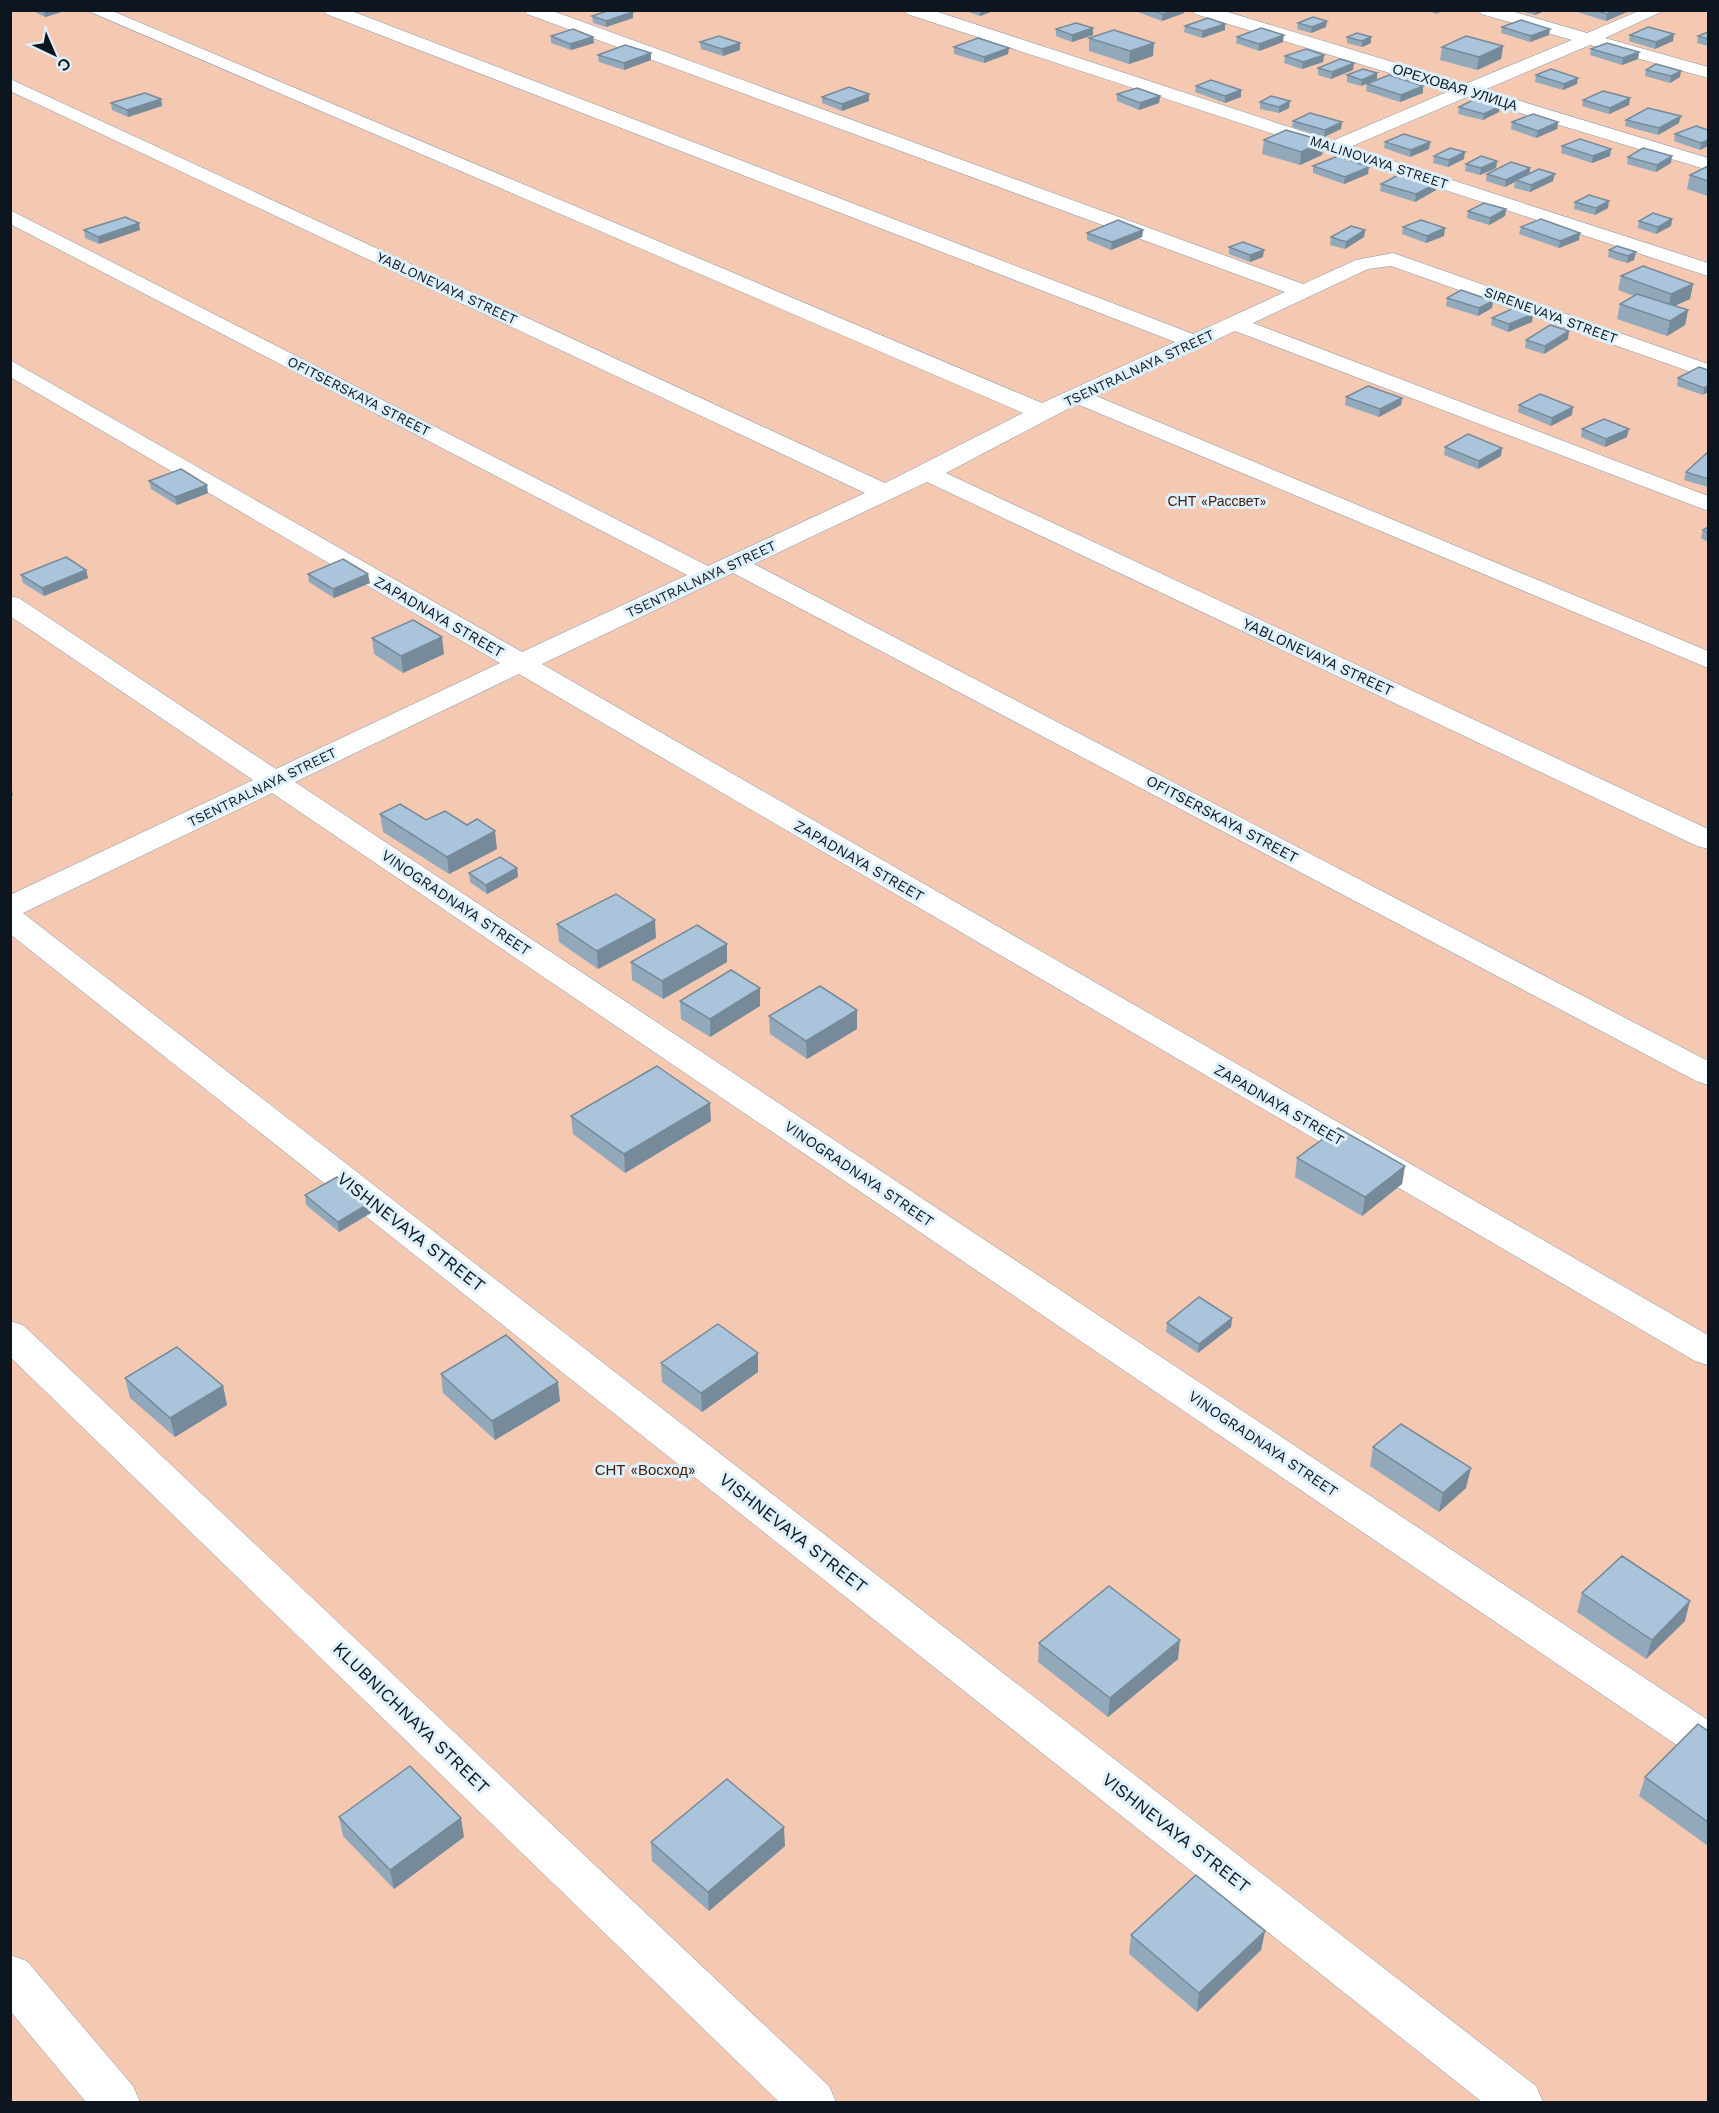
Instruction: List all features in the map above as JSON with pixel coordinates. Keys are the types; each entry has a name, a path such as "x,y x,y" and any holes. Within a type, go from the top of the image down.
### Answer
{"street":[{"path":"94,10 1042,412"},
{"path":"332,10 1194,342"},
{"path":"533,10 1305,292"},
{"name":"MALINOVAYA STREET","path":"913,10 1708,270"},
{"name":"ОРЕХОВАЯ УЛИЦА","path":"1201,10 1708,164"},
{"path":"1487,10 1708,73"},
{"path":"1333,147 1657,10"},
{"name":"YABLONEVAYA STREET","path":"10,84 884,492"},
{"name":"OFITSERSKAYA STREET","path":"10,216 708,576"},
{"name":"TSENTRALNAYA STREET","path":"10,907 519,664 884,492 927,474 1042,412 1079,398 1234,323 1305,292 1332,277 1363,264 1393,259"},
{"name":"SIRENEVAYA STREET","path":"1393,259 1708,371"},
{"path":"1234,323 1708,504"},
{"name":"ZAPADNAYA STREET","path":"10,367 1708,1352"},
{"path":"1079,398 1708,660"},
{"name":"YABLONEVAYA STREET","path":"927,474 1708,840"},
{"name":"OFITSERSKAYA STREET","path":"735,564 1708,1074"},
{"name":"VINOGRADNAYA STREET","path":"10,604 1708,1743"},
{"name":"VISHNEVAYA STREET","path":"10,918 1519,2103"},
{"name":"KLUBNICHNAYA STREET","path":"10,1334 812,2103"},
{"path":"10,1976 116,2103"}],"green space":[{"path":"11,11 1708,11 1708,2102 11,2102"}],"building":[{"path":"610,10 633,12 606,21 592,16"},
{"path":"1151,10 1173,10 1163,14"},
{"path":"1594,10 1616,10 1607,14"},
{"path":"1313,17 1327,21 1312,27 1298,23"},
{"path":"1208,18 1225,24 1203,31 1185,26"},
{"path":"1521,20 1550,29 1531,36 1502,27"},
{"path":"1076,23 1093,28 1072,35 1056,29"},
{"path":"1648,27 1674,34 1656,42 1630,35"},
{"path":"1261,28 1284,35 1259,44 1237,37"},
{"path":"573,29 593,37 570,44 551,36"},
{"path":"1114,30 1154,43 1130,51 1089,38"},
{"path":"1708,32 1708,39 1698,36"},
{"path":"1357,33 1371,37 1362,41 1347,37"},
{"path":"719,36 740,43 722,49 700,42"},
{"path":"1466,36 1503,46 1479,57 1442,47"},
{"path":"978,38 1009,48 984,57 954,47"},
{"path":"1607,43 1639,52 1623,58 1591,49"},
{"path":"625,45 651,53 624,63 598,55"},
{"path":"1306,49 1324,55 1303,62 1285,56"},
{"path":"1340,59 1354,63 1332,72 1318,68"},
{"path":"1656,64 1681,71 1671,76 1646,70"},
{"path":"1363,69 1377,73 1362,80 1347,75"},
{"path":"1551,69 1578,78 1564,84 1536,75"},
{"path":"1389,75 1423,86 1401,95 1367,84"},
{"path":"1211,80 1241,90 1225,96 1196,86"},
{"path":"849,87 869,94 842,104 822,97"},
{"path":"1137,88 1160,96 1140,103 1117,94"},
{"path":"1603,91 1630,98 1610,108 1583,100"},
{"path":"145,93 161,99 127,110 111,103"},
{"path":"1271,96 1290,101 1279,107 1260,102"},
{"path":"1475,99 1500,106 1484,114 1459,107"},
{"path":"1648,108 1681,116 1659,128 1626,120"},
{"path":"1310,113 1342,122 1325,130 1293,121"},
{"path":"1533,114 1558,122 1538,131 1512,122"},
{"path":"1696,126 1708,130 1708,140 1701,143 1675,134"},
{"path":"1286,130 1324,141 1301,152 1264,140"},
{"path":"1404,134 1430,142 1411,150 1385,142"},
{"path":"1580,139 1611,149 1593,156 1562,146"},
{"path":"1450,148 1465,152 1449,160 1434,156"},
{"path":"1643,148 1672,156 1657,165 1628,157"},
{"path":"1338,156 1369,167 1345,177 1313,166"},
{"path":"1481,156 1497,161 1481,168 1466,164"},
{"path":"1511,162 1530,168 1506,180 1487,174"},
{"path":"1708,166 1708,181 1690,175"},
{"path":"1539,169 1555,174 1531,185 1516,180"},
{"path":"1402,173 1437,183 1416,194 1381,184"},
{"path":"1589,195 1609,201 1596,208 1575,202"},
{"path":"1484,203 1506,209 1490,218 1468,211"},
{"path":"1653,213 1672,219 1658,227 1639,221"},
{"path":"125,217 139,223 98,237 84,230"},
{"path":"1541,219 1580,233 1560,241 1521,227"},
{"path":"1118,220 1143,230 1112,242 1087,233"},
{"path":"1421,220 1445,228 1427,236 1403,227"},
{"path":"1351,226 1365,230 1346,242 1331,237"},
{"path":"1243,242 1264,250 1250,255 1229,247"},
{"path":"1617,246 1636,252 1628,256 1609,250"},
{"path":"1643,266 1693,284 1671,294 1621,276"},
{"path":"1461,290 1493,301 1479,308 1447,298"},
{"path":"1637,294 1688,310 1670,321 1620,304"},
{"path":"1516,307 1533,314 1509,324 1492,318"},
{"path":"1550,325 1569,331 1545,346 1526,340"},
{"path":"1699,367 1708,370 1708,386 1704,388 1678,378"},
{"path":"1368,386 1402,398 1380,409 1346,397"},
{"path":"1540,394 1573,407 1552,418 1519,405"},
{"path":"1604,419 1629,429 1606,439 1582,429"},
{"path":"1468,434 1502,448 1479,461 1445,447"},
{"path":"1708,452 1708,479 1686,472"},
{"path":"181,469 207,485 175,497 149,481"},
{"path":"66,557 86,570 42,588 21,575"},
{"path":"343,559 368,574 333,589 308,574"},
{"path":"413,620 442,637 401,656 372,638"},
{"path":"400,804 426,820 445,811 467,825 477,819 495,831 447,857 380,814"},
{"path":"500,857 517,868 486,885 469,873"},
{"path":"616,894 655,920 597,951 557,924"},
{"path":"697,925 727,944 662,981 631,962"},
{"path":"731,970 760,988 710,1019 680,1001"},
{"path":"820,986 857,1010 806,1041 769,1016"},
{"path":"657,1066 710,1103 624,1154 571,1116"},
{"path":"1338,1128 1405,1166 1365,1197 1297,1158"},
{"path":"337,1177 370,1203 338,1222 305,1195"},
{"path":"1199,1297 1232,1318 1199,1344 1167,1323"},
{"path":"718,1324 758,1353 701,1393 661,1363"},
{"path":"506,1335 558,1382 492,1421 441,1374"},
{"path":"177,1347 223,1386 170,1418 125,1378"},
{"path":"1401,1424 1471,1468 1443,1493 1373,1447"},
{"path":"1622,1556 1690,1601 1652,1640 1582,1593"},
{"path":"1109,1586 1180,1640 1110,1698 1039,1643"},
{"path":"1698,1724 1708,1731 1708,1822 1645,1777"},
{"path":"410,1766 461,1818 390,1870 339,1817"},
{"path":"727,1779 784,1827 708,1892 651,1842"},
{"path":"1196,1875 1265,1931 1199,1993 1131,1935"}],"park label":[{"name":"СНТ «Рассвет»","path":"1217,501"},
{"name":"СНТ «Восход»","path":"645,1470"}]}
